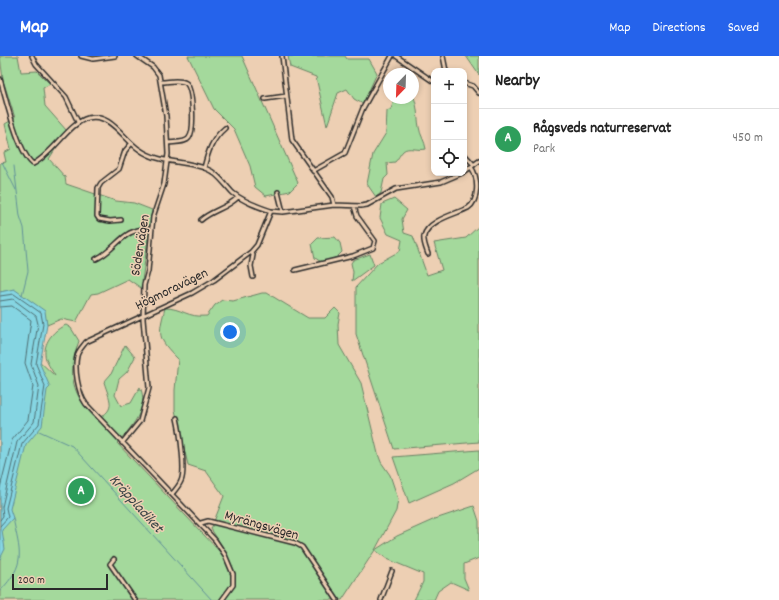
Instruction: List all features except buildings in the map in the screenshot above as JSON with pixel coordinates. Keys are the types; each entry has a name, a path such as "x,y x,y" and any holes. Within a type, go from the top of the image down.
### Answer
{"street":[{"path":"32,56 36,64 66,97 78,122"},
{"path":"81,56 93,59 115,56"},
{"name":"Södervägen","path":"122,443 140,421 149,388 143,315 144,285 148,271 151,228 164,184 168,143 159,75 153,67 136,56"},
{"path":"282,56 292,140 332,197 334,206"},
{"path":"313,171 345,153 362,108 392,56"},
{"path":"396,56 431,80"},
{"path":"443,56 445,68"},
{"path":"0,79 16,133 29,161 33,164 49,153 78,122 92,117 103,119 113,125 131,144 145,154 204,168 216,175 238,197 271,211 283,212 334,206 367,205 396,189 440,182 455,176"},
{"path":"161,82 181,81 187,84 190,91 193,116 190,137 187,140 168,143"},
{"path":"467,84 473,86 479,93"},
{"path":"265,100 286,96"},
{"path":"204,168 210,147 217,135 225,128"},
{"path":"121,220 114,221 98,219 97,193 101,182 120,169 126,151 131,144"},
{"path":"467,157 474,165"},
{"path":"467,170 479,161"},
{"path":"428,254 424,242 426,232 446,217 469,208 476,198 478,180 471,167"},
{"path":"278,192 283,212"},
{"path":"201,220 208,213 231,203 238,197"},
{"path":"295,270 353,256 373,248 375,241 358,216 354,206"},
{"name":"Högmoravägen","path":"222,600 232,585 233,574 225,555 201,523 122,443 82,398 79,391 77,356 86,342 203,288 251,252 259,242 271,211"},
{"path":"96,259 102,257 131,231 141,228 151,228"},
{"path":"251,252 253,255 251,266 253,277"},
{"path":"172,494 180,484 183,475 182,440 177,418"},
{"name":"Myrängsvägen","path":"201,523 208,521 295,543 302,547 337,600"},
{"path":"114,559 110,564 135,600"},
{"path":"380,600 392,571"}],"green space":[{"path":"0,56 18,56 21,72 37,71 50,84 43,88 45,106 67,131 49,159 65,177 66,184 116,201 134,203 152,210 141,288 128,279 98,293 91,294 76,322 61,319 47,325 44,311 6,291 0,292 0,163 6,162 4,153 11,149 5,124 15,118 3,80"},
{"path":"188,56 242,56 298,183 290,191 266,196 255,187 250,166 234,129 214,109"},
{"path":"288,56 345,56 347,59 369,59 377,73 363,104 354,99 347,89 338,93 327,126 316,77 290,67"},
{"path":"466,56 479,56 479,75"},
{"path":"393,104 416,104 420,130 426,149 405,150 395,162 387,163 388,175 384,179 381,193 376,197 367,184 373,154 386,133 387,111 391,109"},
{"path":"394,199 407,210 402,219 404,233 413,236 427,275 442,270 434,243 466,238 479,226 479,442 394,449 356,334 356,287 378,263 400,251 402,240 388,234 380,218 382,204"},
{"path":"335,237 340,243 342,252 337,257 323,263 315,258 312,244 318,238"},
{"path":"370,254 374,265 352,281 353,272 351,263 353,260"},
{"path":"267,293 308,318 325,318 335,308 340,313 338,324 339,345 361,383 378,454 381,462 390,475 398,499 396,511 375,550 342,600 0,600 0,382 35,357 55,376 46,360 45,349 51,336 58,329 66,325 71,328 79,341 73,364 76,392 81,401 96,419 103,416 110,408 104,382 111,374 125,345 135,357 127,372 119,379 115,395 121,406 131,403 140,387 142,403 141,410 133,425 117,443 220,552 224,549 211,529 224,496 206,471 188,465 175,410 178,359 166,346 160,330 165,308 171,308 194,316 207,316 215,305 222,300 233,301"},
{"path":"479,450 479,468 454,483 409,503 393,457"},
{"path":"474,506 479,521 479,558 464,564 464,578 469,590 451,582 438,591 434,600 414,600 423,582 423,574 387,559 375,550 397,536 435,519"}],"water":[{"path":"14,289 45,311 47,325 40,364 50,387 47,390 42,426 26,445 10,509 13,518 2,530 5,549 0,559 0,292"}],"waterway":[{"path":"2,162 16,190"},
{"path":"14,166 20,216 24,228 28,271 22,295"},
{"name":"Kräppladiket","path":"39,431 72,446 212,600"},
{"path":"0,591 9,581 18,565 19,549 13,518"}],"place":[{"name":"Rågsveds naturreservat","path":"81,491"}]}
